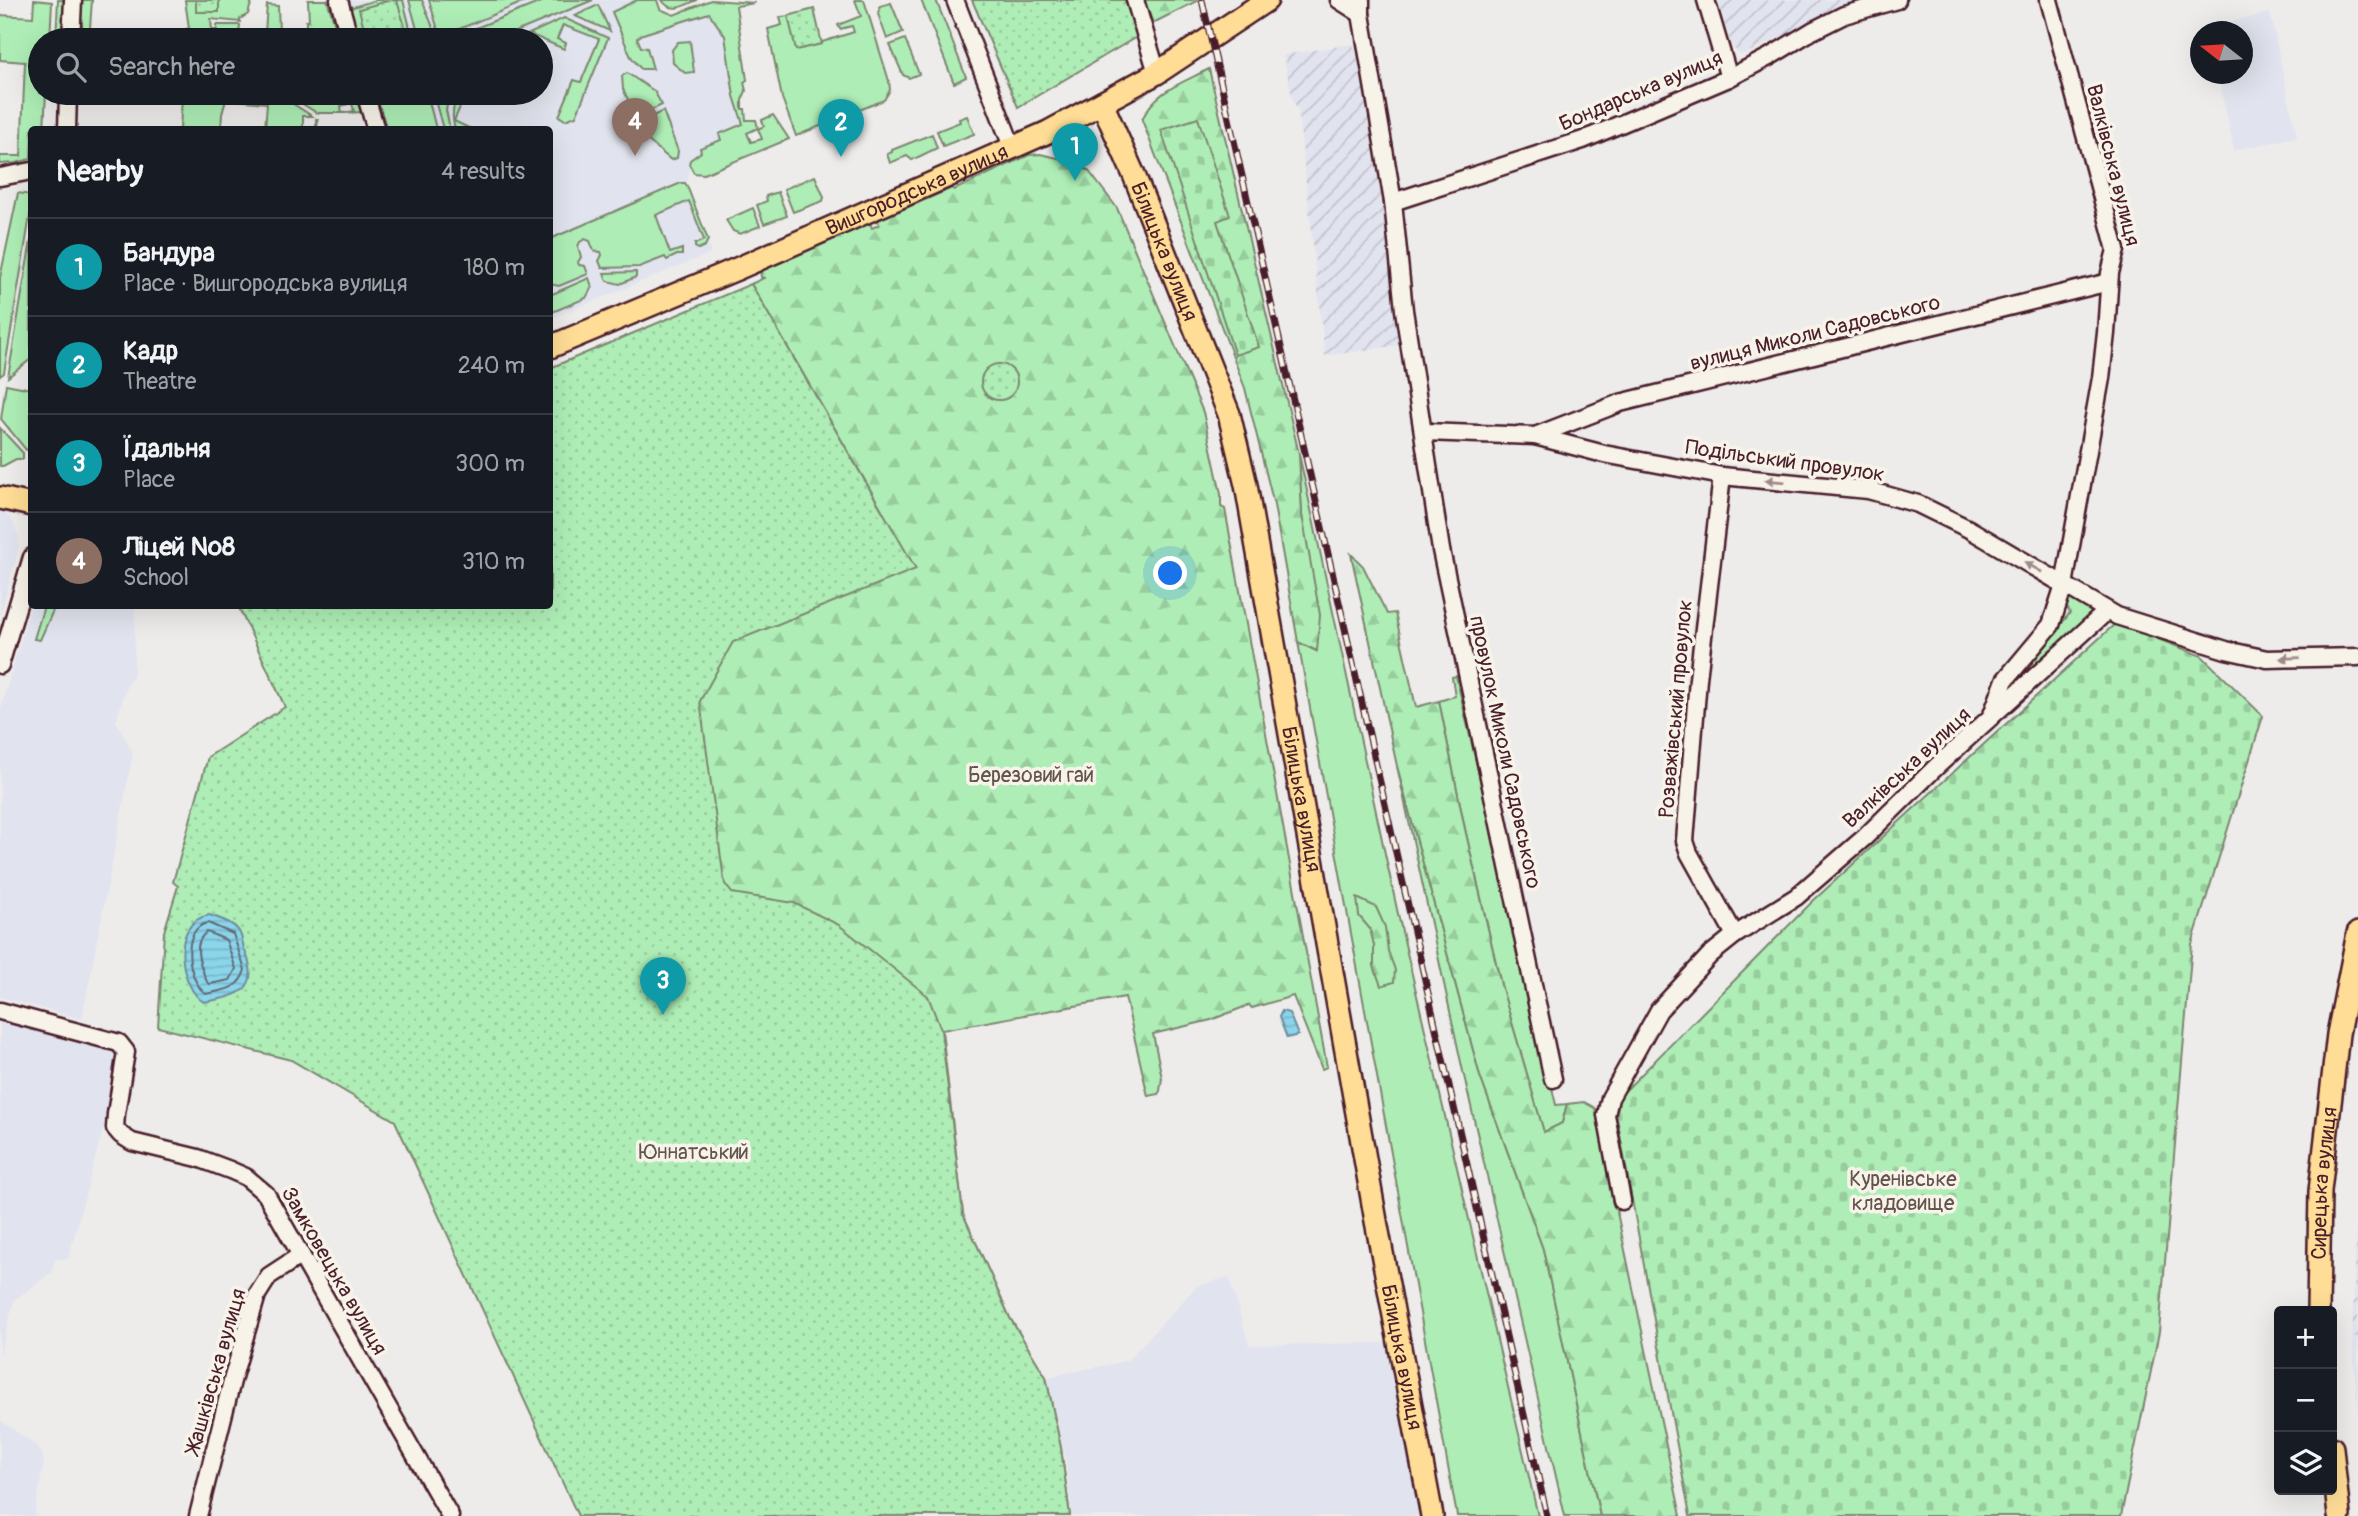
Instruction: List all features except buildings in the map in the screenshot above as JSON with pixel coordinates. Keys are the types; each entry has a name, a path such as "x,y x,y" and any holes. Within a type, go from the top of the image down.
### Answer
{"main road":[{"name":"Вишгородська вулиця","path":"553,346 1013,149 1157,73 1267,0"},
{"name":"Білицька вулиця","path":"1102,103 1203,346 1229,414 1238,450 1376,1221 1432,1516"},
{"path":"0,498 28,504"},
{"name":"Сирецька вулиця","path":"2318,1306 2320,1191 2338,1034 2358,933"},
{"path":"2337,1495 2339,1516"}],"street":[{"path":"72,28 73,0"},
{"path":"339,0 347,28"},
{"path":"955,0 1013,149"},
{"path":"1135,0 1157,73"},
{"path":"1339,0 1361,7 1393,202 1404,310 1424,432"},
{"path":"1706,0 1729,78"},
{"name":"Бондарська вулиця","path":"1393,202 1583,140 1729,78 1844,15 1897,0"},
{"name":"Валківська вулиця","path":"1622,1201 1606,1115 1609,1098 1659,1010 1710,955 1735,935 1796,897 1865,837 1991,717 2005,680 2051,625 2064,585 2101,378 2109,282 2116,250 2049,0"},
{"path":"67,126 68,105"},
{"path":"369,105 375,126"},
{"path":"0,177 28,172"},
{"name":"вулиця Миколи Садовського","path":"1535,436 1620,403 2109,282"},
{"name":"Подільський провулок","path":"1424,432 1535,436 1604,454 1722,476 1855,488 1918,504 1969,529 2107,611 2226,650 2267,659 2358,657"},
{"name":"провулок Миколи Садовського","path":"1424,432 1441,550 1553,1079"},
{"name":"Розважівський провулок","path":"1722,476 1698,679 1685,841 1689,853 1735,935"},
{"path":"0,665 28,570"},
{"path":"1991,717 2107,611"},
{"name":"Замковецька вулиця","path":"0,1011 119,1044 126,1052 116,1114 116,1128 121,1135 132,1142 198,1158 246,1177 266,1194 450,1516"},
{"name":"Жашківська вулиця","path":"198,1516 257,1295 269,1276 302,1255"}],"shaded area":[{"path":"347,0 649,0 659,28 710,14 725,36 737,110 751,143 690,168 686,187 711,253 553,318 553,126 390,126 383,105 553,105 553,28 357,28"},
{"path":"1718,0 1871,0 1837,10 1745,54 1739,54 1731,45"},
{"path":"2270,13 2297,137 2234,150 2220,84 2253,84 2253,21 2235,21"},
{"path":"1352,44 1367,63 1407,344 1325,356 1298,110 1293,101 1283,55"},
{"path":"0,508 13,522 19,538 0,616"},
{"path":"30,609 135,609 134,674 126,688 116,721 133,753 82,1019 0,997 0,711"},
{"path":"0,1014 119,1046 122,1058 68,1259 55,1259 52,1272 14,1300 0,1355"},
{"path":"2358,1194 2358,1337 2352,1337 2356,1244"},
{"path":"1229,1277 1249,1345 1390,1343 1418,1516 1072,1516 1065,1456 1047,1377 1127,1361 1197,1286"},
{"path":"2352,1337 2358,1337 2358,1414 2357,1401"},
{"path":"0,1420 39,1448 44,1459 35,1513 37,1516 0,1516"}],"green space":[{"path":"34,0 52,2 51,28 28,28 28,105 45,105 44,126 28,126 28,160 0,164 0,156 21,156 25,62 0,60 0,15 33,17"},
{"path":"58,0 66,0 65,28 57,28"},
{"path":"82,0 92,0 90,28 83,28"},
{"path":"185,0 252,0 248,14 240,19 240,22 211,19 212,28 189,28"},
{"path":"196,0 219,0 219,12 196,12"},
{"path":"308,0 327,0 336,28 306,28 306,21 309,21"},
{"path":"347,0 350,8 376,0 403,0 410,28 353,28"},
{"path":"391,0 397,1 405,28 364,28 359,9"},
{"path":"409,0 422,0 433,28 417,28"},
{"path":"429,0 528,0 462,28 437,28"},
{"path":"546,0 593,0 525,28 476,28"},
{"path":"637,0 657,0 660,9 674,15 711,0 755,3 736,6 747,80 744,82 746,91 742,109 745,109 746,120 756,120 758,128 747,133 751,142 762,139 758,129 764,126 762,120 773,115 789,139 704,174 694,173 689,164 690,160 701,152 700,148 721,140 719,134 743,124 734,96 725,36 709,13 643,34 637,38 641,47 647,48 653,69 641,69 631,57 612,12"},
{"path":"662,0 697,0 674,8"},
{"path":"855,0 864,0 890,90 884,100 796,136 782,98 768,29 782,25 780,17 789,16 797,50 854,32 852,26 840,29 838,25 861,16"},
{"path":"921,0 936,0 966,77 954,83"},
{"path":"972,0 1129,0 1138,36 1018,107"},
{"path":"1144,0 1197,0 1197,1 1153,23"},
{"path":"891,3 903,32 887,39 878,14 880,6"},
{"path":"267,5 278,6 279,28 265,28"},
{"path":"598,5 610,31 575,16"},
{"path":"814,9 822,44 796,50 788,16"},
{"path":"564,18 608,38 576,116 565,120 559,116 574,80 581,82 599,39 563,25 557,39 566,43 564,49 553,44 553,28 542,28"},
{"path":"217,25 240,25 240,28 217,28"},
{"path":"905,39 919,74 909,78 903,75 890,45"},
{"path":"690,41 694,72 685,73 673,63 672,50 678,42"},
{"path":"1209,69 1299,454 1302,515 1320,615 1317,651 1298,642 1274,505 1245,388 1142,120 1161,95"},
{"path":"627,73 654,91 662,105 636,117 623,89 622,76"},
{"path":"182,105 225,105 221,126 180,126"},
{"path":"267,105 295,105 312,116 303,116 303,126 265,126"},
{"path":"304,105 345,105 341,106 342,113 317,113"},
{"path":"352,105 361,105 363,112 343,113 354,111"},
{"path":"379,105 430,105 435,126 386,126"},
{"path":"436,105 447,105 449,126 442,126"},
{"path":"454,105 461,105 454,121 465,126 454,126 453,111"},
{"path":"663,111 678,151 677,158 671,160 646,139 639,123"},
{"path":"967,116 974,134 943,146 937,131 960,122 959,119"},
{"path":"1198,118 1230,216 1217,221 1259,347 1235,355 1161,130"},
{"path":"932,134 937,148 912,160 907,156 890,163 887,154 892,150"},
{"name":"Березовий гай","path":"1040,154 1067,160 1088,170 1117,208 1203,412 1221,494 1221,507 1225,509 1327,1067 1322,1069 1293,996 1252,1008 1249,1005 1211,1020 1153,1034 1162,1078 1158,1094 1148,1096 1125,997 942,1030 963,1214 1010,1318 1046,1377 1061,1448 1070,1516 898,1221 552,609 553,605 882,510 751,284 764,278 761,277 760,269 870,223 872,228 879,225 878,220 952,188 954,190 1029,155"},
{"path":"815,176 824,197 823,201 793,212 784,189"},
{"path":"685,183 708,240 705,246 698,249 695,247 695,244 704,240 689,201 656,215 670,253 682,249 682,255 667,260 665,257 639,267 602,268 599,261 601,252 594,251 590,241 585,239 578,246 581,257 578,262 579,265 585,266 588,274 559,286 553,285 553,238"},
{"path":"778,192 787,216 764,224 757,205 767,201 766,196"},
{"path":"18,193 28,195 28,228 4,373 0,376 0,278"},
{"path":"753,208 760,226 740,234 733,231 726,220"},
{"path":"28,258 28,361 8,377"},
{"path":"636,272 636,277 620,284 607,281 604,273"},
{"path":"589,278 592,287 586,298 553,312 553,294"},
{"name":"Юннатський","path":"751,284 916,569 733,642 700,701 725,884 732,893 794,903 839,925 928,996 941,1030 963,1214 1010,1318 1046,1377 1061,1448 1070,1516 578,1516 395,1121 291,1060 158,1027 164,932 178,886 173,882 208,757 285,707 239,609 553,609 553,367"},
{"path":"999,364 1012,369 1017,382 1012,395 999,400 986,395 981,382 986,369"},
{"path":"6,384 28,388 28,449 26,450 1,419"},
{"path":"0,428 23,453 23,459 0,466"},
{"path":"1299,454 1398,914 1538,1516 1457,1516 1298,642 1316,651 1302,515"},
{"path":"1351,554 1363,566 1387,614 1395,613 1416,707 1439,701 1501,985 1544,1132 1562,1123 1567,1104 1584,1102 1595,1108 1681,1516 1600,1516 1543,1249 1480,1076 1397,766"},
{"path":"2067,595 2094,609 2094,616 2012,692 2009,689 2070,613 2064,601"},
{"path":"43,609 54,609 40,640 34,639"},
{"name":"Куренівське кладовище","path":"2116,623 2202,656 2263,716 2192,944 2159,1332 2121,1516 1690,1516 1614,1102 1813,901"},
{"path":"1456,676 1556,1105 1567,1104 1562,1123 1544,1133 1501,985 1439,701 1455,696 1452,677"},
{"path":"1397,766 1480,1076 1543,1249 1600,1516 1565,1516 1462,1067"},
{"path":"1357,898 1376,907 1385,927 1388,951 1395,970 1394,982 1381,986 1374,966 1374,945 1370,929 1359,916"}],"water":[{"path":"209,915 238,930 251,975 244,989 236,994 204,1002 190,985 182,957 187,930 196,921"},
{"path":"1282,1011 1289,1013 1298,1035 1287,1038 1279,1017"}],"railway":[{"path":"1202,0 1547,1516"}],"place":[{"name":"Ліцей №8","path":"635,156"},
{"name":"Кадр","path":"841,157"},
{"name":"Бандура","path":"1075,181"},
{"name":"Їдальня","path":"663,1015"}]}
